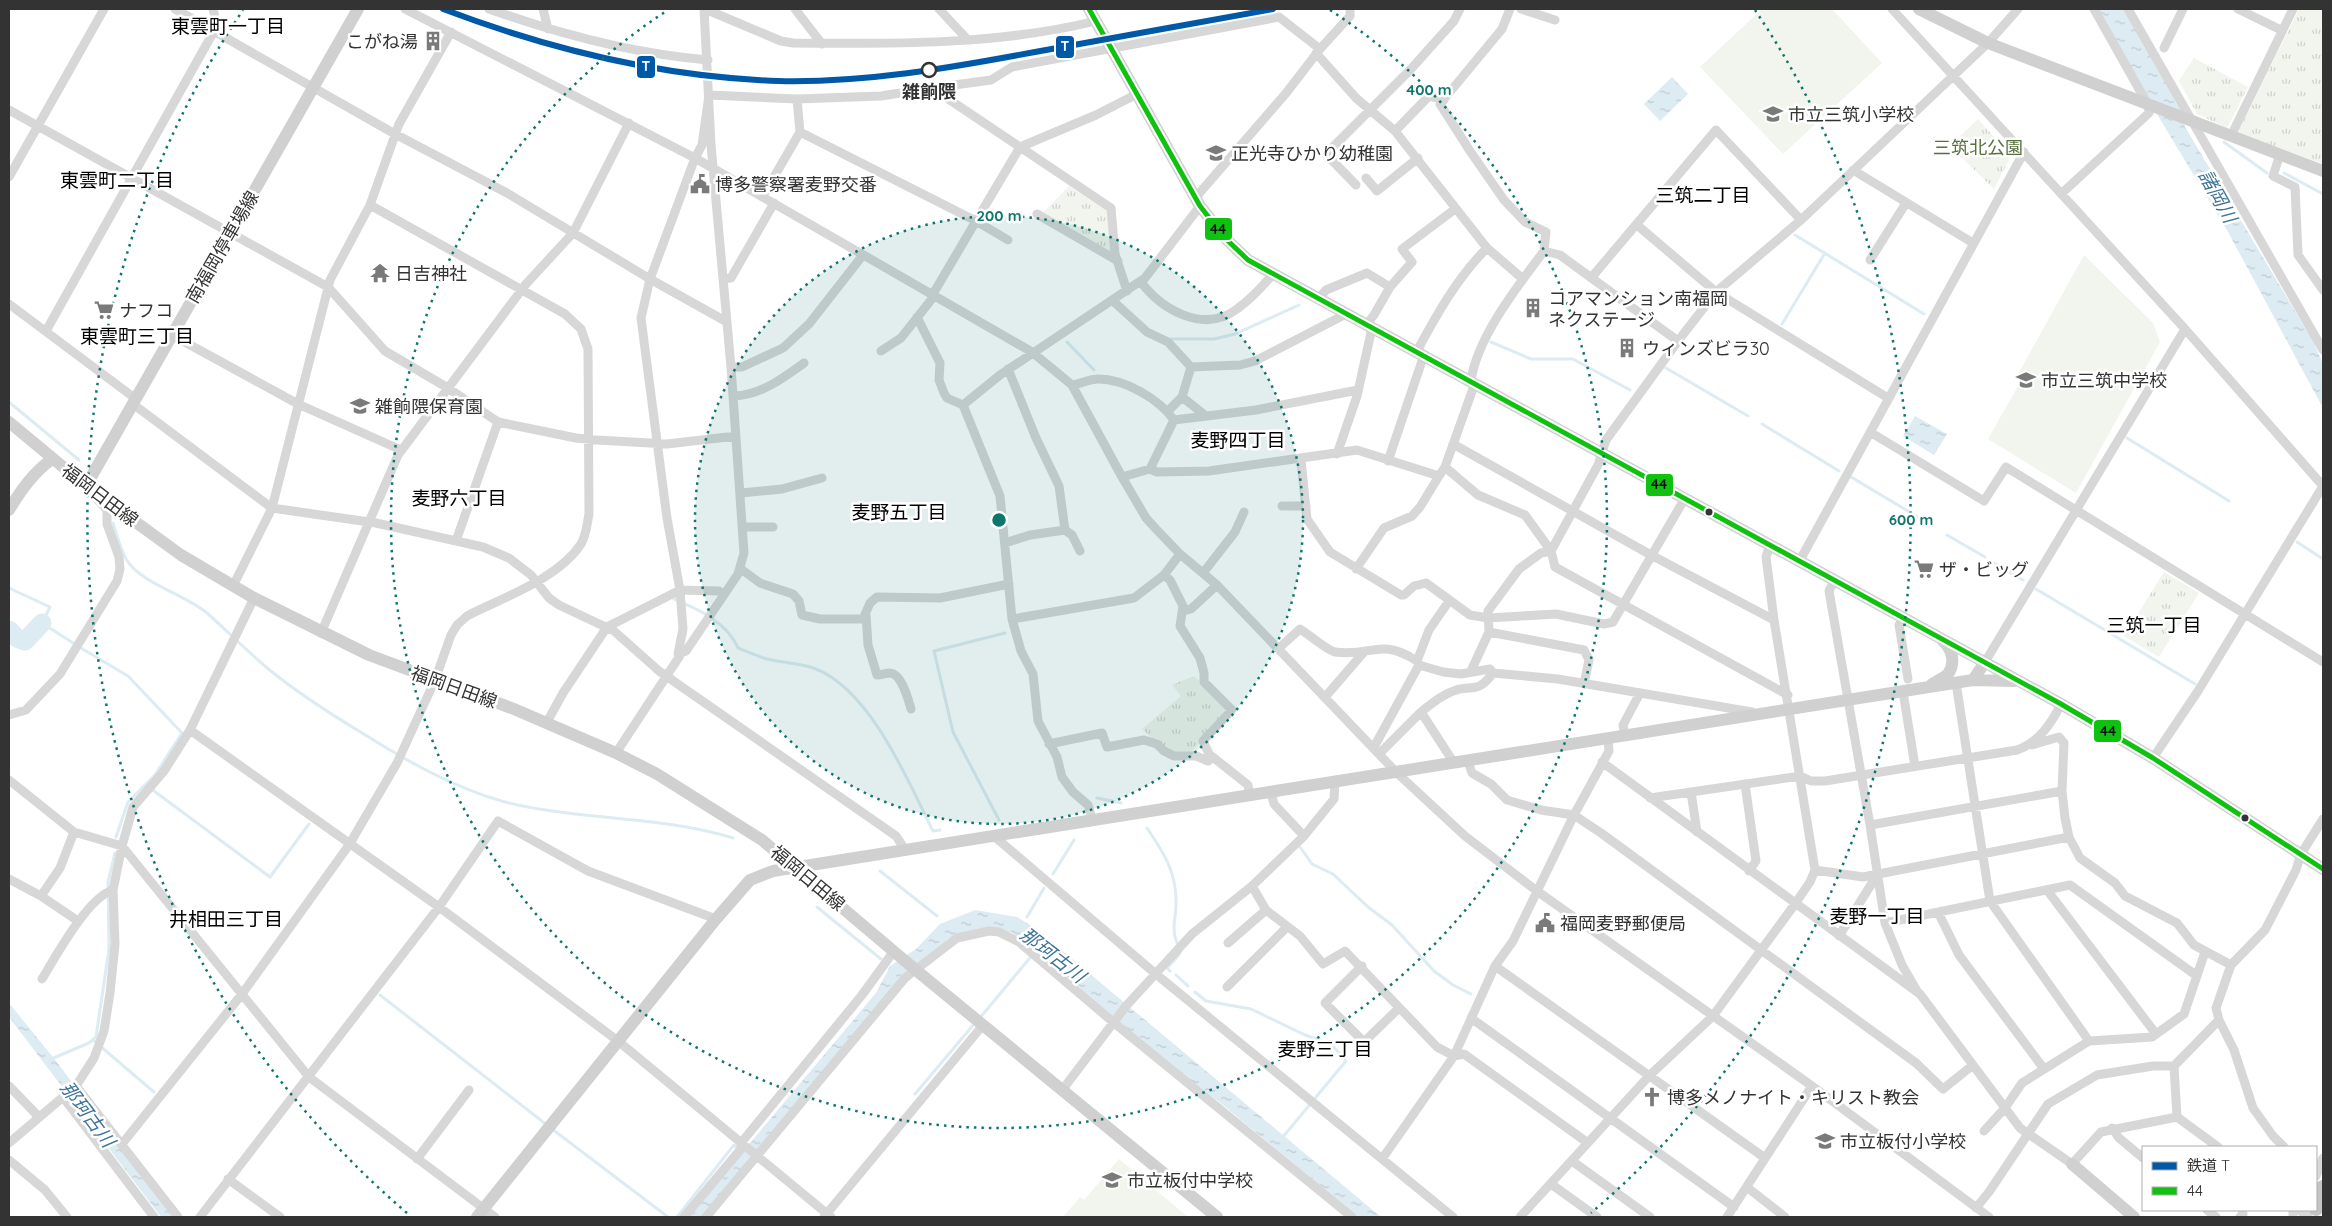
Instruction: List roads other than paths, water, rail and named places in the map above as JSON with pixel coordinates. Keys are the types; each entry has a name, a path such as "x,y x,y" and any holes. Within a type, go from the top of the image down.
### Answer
{"highway":[{"path":"2317,1204 2323,1188"}],"street":[{"path":"9,177 104,9"},
{"path":"175,9 395,134 507,193 650,279 727,322"},
{"path":"46,331 214,31 216,21 212,9"},
{"name":"南福岡停車場線","path":"86,486 312,86 358,9"},
{"path":"405,9 695,158 1032,352 1072,385 1146,518 1180,554 1217,585 1326,696 1397,773 1465,836 1537,892 1812,1086 1989,1217"},
{"path":"489,9 548,29 639,50 708,60"},
{"path":"543,9 548,29"},
{"path":"709,96 702,145 695,158 650,279 641,323 680,590 684,629 678,654 686,651 741,569 744,553 734,396 714,170 704,9 781,41 793,44 968,40 1058,30 1096,20"},
{"path":"795,9 822,44"},
{"path":"939,9 968,40"},
{"path":"1089,9 1198,201 1235,249 1248,260 2061,704 2153,758 2323,869"},
{"path":"1356,184 1326,154 1347,131 1371,111 1454,21 1460,9"},
{"path":"1356,569 1384,528 1412,516 1420,507 1439,476 1453,444 1473,382 1473,368 1486,338 1523,279 1544,251 1546,232 1525,222 1504,200 1440,104 1502,29 1510,9"},
{"path":"1521,9 1555,20"},
{"path":"1892,9 2185,328 2323,486 2198,691 2153,758"},
{"path":"1919,9 1988,43 2149,105 2189,118 2323,171"},
{"path":"1471,671 1489,632 1488,611 1519,569 1541,553 1551,551 1574,512 1602,453 1606,440 1716,292 1801,220 1952,75 1988,43 2018,9"},
{"path":"2061,194 2147,118 2149,105 2094,9"},
{"path":"2128,9 2189,118 2322,343"},
{"path":"2164,48 2183,9"},
{"path":"2238,9 2281,30"},
{"path":"2231,136 2281,30 2293,9"},
{"path":"963,406 1032,352 1141,282 1198,201 1350,12"},
{"path":"709,96 797,99 881,96 991,80 1012,67 1279,17 1318,51 1371,111 1395,131 1487,248 1523,279"},
{"path":"233,586 272,508 330,280 370,205 395,134 451,32"},
{"path":"932,88 1111,208 1118,261 1127,291"},
{"path":"881,351 900,338 934,294 1020,147 1096,115 1138,94"},
{"path":"1395,131 1429,96 1444,100"},
{"path":"763,196 800,132 797,99"},
{"path":"9,110 328,287 385,350 448,388 498,422 587,439 667,444 736,436"},
{"path":"321,632 401,450 521,291 573,233 629,124"},
{"path":"1591,278 1716,130 1801,220"},
{"path":"800,132 976,221 1008,240"},
{"path":"1799,562 2024,152"},
{"path":"2280,154 2273,176 2295,187 2298,255 2323,290"},
{"path":"1366,178 1377,191 1418,158"},
{"path":"1853,170 1973,243"},
{"path":"724,279 731,278 774,203"},
{"path":"1870,260 1906,203"},
{"path":"122,1144 242,994 350,845 397,763 435,680 457,625 467,616 537,582 556,569 581,544 587,529 589,514 587,439 588,349 581,329 565,314 370,205"},
{"path":"1337,454 1358,390 1369,326 1390,287 1412,262 1402,249 1455,209"},
{"path":"1037,214 1118,261"},
{"path":"1637,225 1716,292 1888,398"},
{"path":"1388,461 1420,353 1446,299 1466,269 1487,248"},
{"path":"1544,251 1560,255 1678,341"},
{"path":"731,367 742,367 783,348 809,324 863,255"},
{"path":"1318,299 1326,290 1367,273 1390,287"},
{"path":"1141,282 1172,310 1190,319 1212,318 1227,315 1238,309 1273,274"},
{"path":"1113,300 1146,332 1168,342 1191,367 1240,365 1255,361 1346,314"},
{"path":"9,304 272,508 368,522 483,547 509,558 520,565 537,582 549,598 559,606 607,627 666,676 896,836 906,851"},
{"path":"917,317 940,363 939,380 944,393 948,398 963,406 1000,496 1012,619 1020,651 1033,674 1038,721 1057,757 1062,777 1073,792 1088,805 1093,822"},
{"path":"1973,680 2185,328"},
{"path":"172,335 298,404 401,450"},
{"path":"734,396 745,396 775,383 804,363"},
{"path":"1168,411 1182,397 1191,367"},
{"path":"1008,369 1032,431 1059,486 1065,530"},
{"path":"1072,385 1096,379 1115,380 1142,393 1168,411 1174,420"},
{"path":"1174,420 1256,410 1358,390"},
{"path":"1182,397 1206,416"},
{"path":"1150,469 1174,420"},
{"name":"福岡日田線","path":"9,422 86,486 181,554 254,598 369,655 547,722 657,774 754,834 797,868 917,971"},
{"path":"456,541 498,422"},
{"path":"1870,432 1984,501 2006,467 2323,662"},
{"path":"1453,444 1652,555 1774,620"},
{"path":"1122,477 1150,469 1158,472 1209,472 1301,460 1357,450 1439,476"},
{"path":"9,510 22,487 38,470 52,459"},
{"path":"1301,460 1307,518 1330,552 1401,595 1404,595 1419,583 1426,583 1470,616 1488,618 1556,614 1608,624 1613,622 1685,498"},
{"path":"1444,467 1478,495 1525,515 1551,551 1555,567 1788,695"},
{"path":"741,493 782,488 822,478"},
{"path":"9,715 26,710 60,674 117,581 120,569 119,557 107,524 106,510 86,486"},
{"path":"1282,506 1306,506"},
{"path":"1203,573 1235,532 1244,512"},
{"path":"743,527 773,526"},
{"path":"1006,543 1030,535 1065,530 1072,535 1080,551"},
{"path":"1520,1217 1649,1076 1713,1016 1795,904 1810,882 1815,870 1788,695 1774,620 1766,557 1770,545"},
{"path":"1012,619 1134,598 1164,575 1180,554"},
{"path":"741,569 760,583 793,594 799,601 802,616 863,619 866,615"},
{"path":"1164,575 1175,590 1183,612 1180,626 1200,658 1204,682 1232,710 1203,741 1213,757 1248,785 1250,796"},
{"path":"1834,581 1829,591 1849,700 1885,923 1902,964 1920,994 2020,1128 2072,1164 2134,1217"},
{"path":"911,709 896,675 891,673 878,674 868,644 866,615 870,604 877,597 940,598 1009,584"},
{"path":"1183,612 1191,609 1217,585"},
{"path":"547,722 563,693 607,627 680,590 719,590 723,594"},
{"path":"9,1143 76,1086 94,1058 104,1032 115,944 113,890 122,846 133,807 164,771 190,730 254,598"},
{"path":"1377,750 1418,663 1429,630 1449,601"},
{"path":"1903,618 1899,625 1908,679"},
{"path":"1279,648 1300,629 1333,652 1364,652 1377,648 1394,648 1418,663 1443,672 1461,674 1490,669 1493,673 1584,684 1764,714"},
{"path":"1489,632 1584,650 1589,660 1584,684"},
{"path":"1924,689 1948,674 1953,662 1948,646 1940,639"},
{"path":"616,753 683,651"},
{"path":"1326,696 1364,652"},
{"path":"1377,750 1421,712 1452,691 1476,689 1486,682 1493,673"},
{"path":"481,1213 716,919 750,880 773,871 1093,822 1973,680 2017,681"},
{"path":"1956,683 1966,758 1990,901 2089,1041"},
{"path":"1903,692 1915,766"},
{"path":"1625,736 1623,725 1640,693"},
{"path":"2029,746 2041,735 2061,704"},
{"path":"1421,712 1454,763"},
{"path":"190,730 439,907 618,1041 741,1142 827,1216 983,1025"},
{"path":"1049,744 1102,733 1107,747 1144,740 1157,744 1164,751 1174,756 1196,756 1208,761 1213,757"},
{"path":"1650,798 1800,776 1811,781 1824,781 1966,758 2029,746 2059,737 2064,743 2062,791 2069,837 2080,858 2115,883 2125,896 2177,923 2194,945 2231,965"},
{"path":"1382,1159 1454,1056 1470,1018 1496,966 1513,941 1574,815 1609,751 1608,739"},
{"path":"1468,762 1472,772 1491,784 1507,800 1542,810 1574,815 1916,1063 1943,1089 1973,1065"},
{"path":"1602,762 1920,994"},
{"path":"9,780 74,832 122,846 309,1077 418,1159 481,1213 495,1217"},
{"path":"1063,1089 1126,1006 1192,934 1252,886 1304,836 1334,799 1335,783"},
{"path":"1745,784 1756,860 1749,871"},
{"path":"1870,825 2062,791"},
{"path":"1691,792 1697,832"},
{"path":"1271,793 1274,804 1304,836"},
{"path":"2283,1146 2273,1136 2253,1108 2234,1050 2219,1020 2216,1008 2231,965 2265,930 2296,870 2301,854 2323,819"},
{"path":"200,1217 439,907 498,821 588,871 716,919"},
{"path":"41,896 60,868 74,832"},
{"path":"995,837 1157,974 1453,1217"},
{"path":"1815,870 1863,877 2069,837"},
{"path":"1839,936 1877,875"},
{"path":"9,879 41,896 78,922"},
{"path":"1885,923 2070,885 2197,976"},
{"path":"1252,886 1266,910 1300,936 1322,964 1345,951 1362,966 1437,1046 1454,1056 1464,1054 1588,1143"},
{"path":"42,979 78,922 104,892 113,890"},
{"path":"2047,890 2156,1034"},
{"path":"1228,943 1266,910"},
{"path":"1938,912 1959,955 2044,1069"},
{"path":"1227,987 1287,927"},
{"path":"706,1217 905,978 917,971 957,938 989,931 999,932 1019,942 1113,1022 1352,1217"},
{"path":"684,1217 741,1149 741,1142 896,952"},
{"path":"1984,1131 2005,1108 2022,1083 2089,1041 2152,1037 2184,1014 2205,952"},
{"path":"1362,966 1325,1002 1364,1042 1400,1008"},
{"path":"1496,966 1765,1158"},
{"path":"917,971 1217,1217"},
{"path":"1470,1018 1734,1207"},
{"path":"1976,1208 1989,1192 2048,1104 2097,1075 2153,1066 2174,1066 2219,1020"},
{"path":"2174,1066 2177,1117"},
{"path":"9,1086 39,1117"},
{"path":"76,1086 178,1217"},
{"path":"1728,1217 1812,1086"},
{"path":"418,1159 469,1090"},
{"path":"63,1097 154,1217"},
{"path":"2072,1164 2100,1132 2112,1128 2177,1117 2217,1146"},
{"path":"2112,1128 2119,1138 2142,1157"},
{"path":"2317,1173 2323,1158"},
{"path":"9,1160 45,1190 67,1217"},
{"path":"1572,1161 1650,1217"},
{"path":"228,1179 280,1217"},
{"path":"1551,1184 1597,1217"},
{"path":"1748,1188 1785,1217"}],"water":[{"name":"諸岡川","path":"2097,9 2125,9 2182,108 2185,127 2313,341 2323,364 2323,408 2227,230 2146,96"},
{"path":"1672,77 1688,94 1660,121 1644,104"},
{"path":"1915,416 1947,434 1934,455 1903,436"},
{"name":"那珂古川","path":"975,910 1017,917 1035,928 1381,1217 1358,1217 1223,1105 1158,1056 1041,954 1011,932 993,929 962,933 948,939 926,960 704,1217 688,1217 876,993 890,966 916,949 940,924"},
{"name":"那珂古川","path":"9,1003 56,1061 173,1217 161,1217 9,1017"}],"waterway":[{"path":"2224,142 2267,173"},
{"path":"2284,173 2323,194"},
{"path":"1795,235 1924,314"},
{"path":"1782,324 1825,253"},
{"path":"1171,339 1214,339 1235,334 1299,305"},
{"path":"1067,342 1094,370"},
{"path":"1491,342 1531,359 1573,359 1630,390"},
{"path":"1666,368 1748,416"},
{"path":"9,402 79,460"},
{"path":"1762,424 1839,471"},
{"path":"2127,438 2229,501"},
{"path":"1851,477 1928,523"},
{"path":"113,523 120,546 133,568 152,582 198,606 266,667 313,702 431,773 467,789 505,802 562,812 677,825 733,838"},
{"path":"1947,535 1985,557"},
{"path":"2297,542 2323,559"},
{"path":"1994,563 2023,580"},
{"path":"9,588 50,607 42,623 128,676 182,733 155,775 128,802 116,837"},
{"path":"2036,589 2195,684"},
{"path":"674,599 702,612 720,624 738,648 767,659 810,667 836,680 871,717 886,740 933,831 940,830"},
{"path":"9,630 17,638 25,641 42,623"},
{"path":"999,820 953,732 934,651 1005,633"},
{"path":"150,788 270,877 309,824"},
{"path":"1097,798 1121,803"},
{"path":"1147,828 1159,846 1172,873 1176,893 1174,928 1177,943"},
{"path":"1053,874 1074,840"},
{"path":"1300,847 1312,864 1333,874 1368,907 1392,925 1434,971 1453,985 1471,994"},
{"path":"51,1059 89,1043 96,1037 109,949 108,882 115,853"},
{"path":"880,871 937,916"},
{"name":"那珂古川","path":"1027,917 1044,888"},
{"path":"817,907 881,959"},
{"name":"那珂古川","path":"979,1019 1039,947"},
{"path":"1170,971 1167,968 1181,950"},
{"path":"1176,975 1188,986"},
{"path":"1195,992 1206,1001 1251,1009 1305,1035 1331,1044 1346,1061"},
{"path":"380,995 547,1125"},
{"path":"915,1094 975,1023"},
{"path":"93,1040 154,1092"},
{"path":"1282,1138 1346,1061"},
{"path":"552,1129 668,1217"},
{"path":"677,1217 734,1145 740,1150"}],"rail line":[{"name":"T","path":"443,9 524,37 607,59 691,74 778,81 842,80 939,69 1273,9"}],"place":[{"name":"こがね湯","path":"433,41"},
{"name":"雑餉隈","path":"929,70"},
{"name":"市立三筑小学校","path":"1773,114"},
{"name":"正光寺ひかり幼稚園","path":"1216,153"},
{"name":"博多警察署麦野交番","path":"700,184"},
{"name":"日吉神社","path":"380,273"},
{"name":"コアマンション南福岡 ネクステージ","path":"1533,308"},
{"name":"ナフコ","path":"104,310"},
{"name":"ウィンズビラ30","path":"1627,348"},
{"name":"市立三筑中学校","path":"2026,380"},
{"name":"雑餉隈保育園","path":"360,406"},
{"name":"ザ・ビッグ","path":"1924,569"},
{"name":"福岡麦野郵便局","path":"1545,923"},
{"name":"博多メノナイト・キリスト教会","path":"1652,1097"},
{"name":"市立板付小学校","path":"1825,1141"},
{"name":"市立板付中学校","path":"1112,1180"}],"district":[{"name":"東雲町一丁目","path":"228,26"},
{"name":"東雲町二丁目","path":"117,180"},
{"name":"三筑二丁目","path":"1703,195"},
{"name":"東雲町三丁目","path":"137,336"},
{"name":"麦野四丁目","path":"1238,440"},
{"name":"麦野六丁目","path":"459,498"},
{"name":"麦野五丁目","path":"899,512"},
{"name":"三筑一丁目","path":"2154,625"},
{"name":"麦野一丁目","path":"1877,916"},
{"name":"井相田三丁目","path":"226,919"},
{"name":"麦野三丁目","path":"1325,1049"}],"park label":[{"name":"三筑北公園","path":"1978,147"}]}
